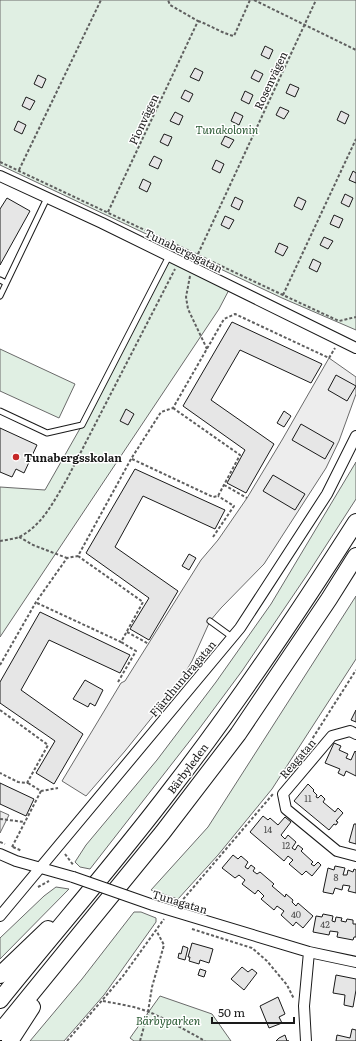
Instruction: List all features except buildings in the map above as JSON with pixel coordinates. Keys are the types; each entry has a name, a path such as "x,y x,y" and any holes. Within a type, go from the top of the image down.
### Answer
{"main road":[{"name":"Bärbyleden","path":"0,1000 90,891 171,789 229,712 312,591 356,522"},
{"name":"Bärbyleden","path":"0,1032 163,832 238,734 329,599 356,556"},
{"path":"0,976 24,951 90,891"},
{"path":"10,1041 79,935"}],"street":[{"name":"Tunabergsgatan","path":"0,176 102,223 356,348"},
{"name":"Fjärdhundragatan","path":"0,916 244,621 327,494 356,436"},
{"name":"Reagatan","path":"356,734 350,731 332,736 283,794 286,809 338,851 356,856"},
{"name":"Tunagatan","path":"0,854 16,861 73,877 172,911 309,952 356,962"},
{"path":"306,1041 304,1006 309,952"}],"lane":[{"path":"0,296 47,198"},
{"path":"0,411 47,433 82,425 169,256"},
{"path":"0,280 6,283"},
{"path":"210,621 232,637"}],"path":[{"path":"19,170 101,0"},
{"path":"168,0 170,5 225,34 234,36 250,0"},
{"path":"254,0 356,50"},
{"name":"Rosenvägen","path":"198,254 316,0"},
{"name":"Pionvägen","path":"102,223 198,20"},
{"path":"283,295 356,139"},
{"path":"0,162 339,321 356,317"},
{"path":"193,268 186,297 188,308 207,348"},
{"path":"78,556 131,459 161,412 174,408 224,319 235,314 329,358 340,340"},
{"path":"174,408 240,455 218,496"},
{"path":"131,459 213,497 218,496 234,506 213,537"},
{"path":"224,485 247,498"},
{"path":"18,537 33,545 67,558 78,556 144,602 121,642"},
{"path":"0,665 36,602 67,558"},
{"path":"36,602 121,642 136,651 118,682"},
{"path":"127,632 149,644"},
{"path":"300,756 356,670"},
{"path":"0,710 48,745 27,783"},
{"path":"0,773 18,782 27,783 41,791 58,788"},
{"path":"67,1041 123,976 156,930 277,788"},
{"path":"12,847 41,791"},
{"path":"0,819 25,822"},
{"path":"186,927 252,948 267,961 287,985 296,1003"},
{"path":"140,1041 148,1012 152,987 164,945 156,930"},
{"path":"102,1001 124,1005 148,1012 205,1041"}],"green space":[{"name":"Tunakolonin","path":"0,0 356,0 356,330 282,298 0,165"},
{"path":"169,256 231,286 219,309 0,637 0,487 45,490 82,425"},
{"path":"0,349 75,384 59,418 0,391"},
{"path":"356,462 356,499 242,671 199,729 90,869 80,867 75,862 86,845 157,760 216,682 271,604"},
{"path":"356,596 356,659 272,789 218,855 178,899 151,890 208,827"},
{"path":"56,887 69,889 0,959 0,938 44,896"},
{"path":"134,912 141,912 156,918 156,922 104,995 64,1041 30,1041 82,979"},
{"name":"Bärbyparken","path":"160,996 212,1014 231,1041 134,1041 130,1038"}],"shaded area":[{"path":"329,358 356,377 356,394 339,441 326,468 264,564 210,621 192,661 178,685 125,751 86,796 62,781 121,683 125,681 201,560 218,540 247,498"},
{"path":"0,811 9,815 0,833"}],"place":[{"name":"Tunabergsskolan","path":"16,457"}]}
